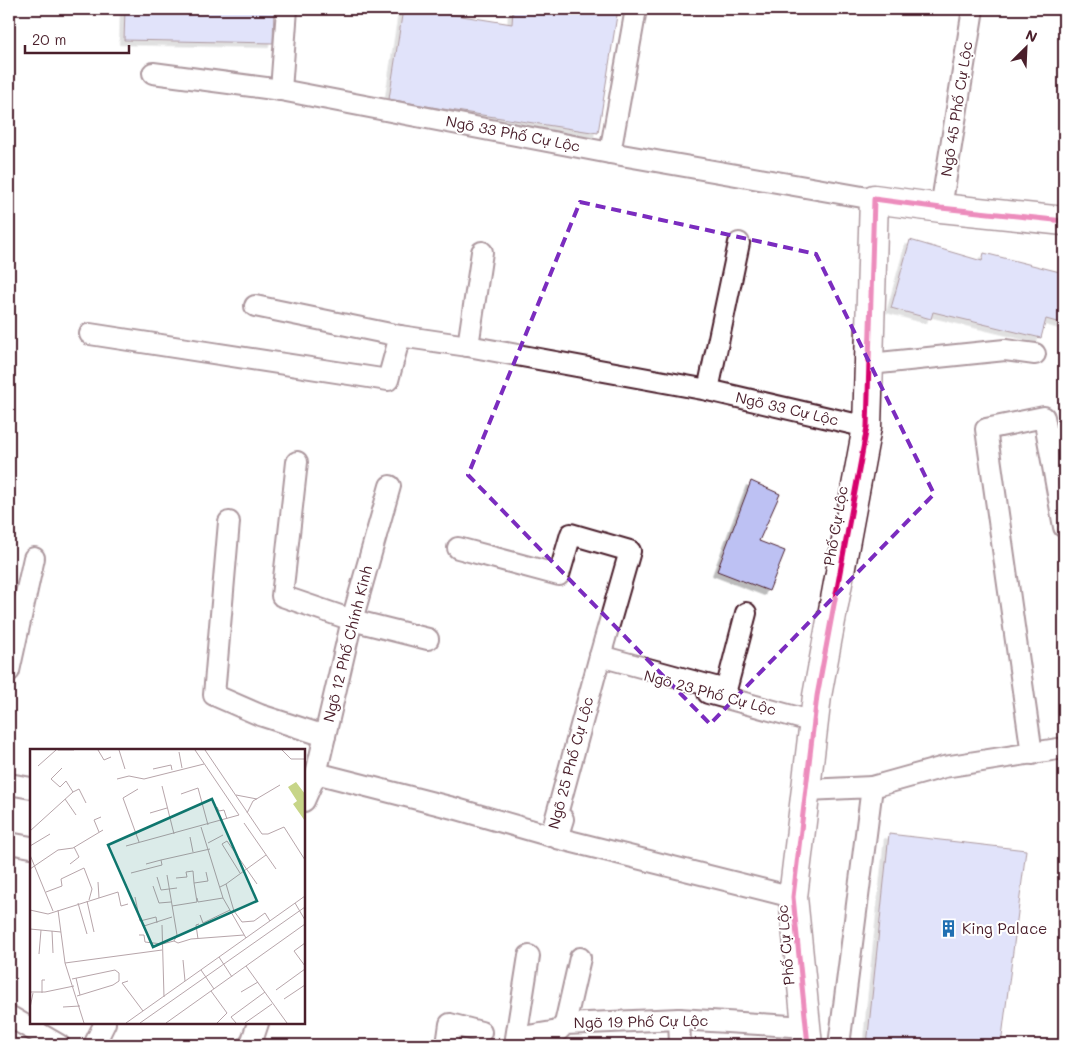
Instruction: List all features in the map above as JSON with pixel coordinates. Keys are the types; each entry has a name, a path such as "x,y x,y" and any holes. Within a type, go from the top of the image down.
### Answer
{"street":[{"path":"874,199 1064,221"},
{"name":"Phố Cự Lộc","path":"807,1036 794,897 817,696 867,427 874,199"}],"lane":[{"path":"281,90 287,9"},
{"path":"610,153 636,9"},
{"name":"Ngõ 45 Phố Cự Lộc","path":"941,208 972,9"},
{"name":"Ngõ 33 Phố Cự Lộc","path":"153,73 281,90 610,153 874,199"},
{"path":"255,306 400,336 468,346 708,390 739,243"},
{"path":"468,346 482,252"},
{"path":"90,334 388,380 400,336"},
{"path":"870,364 1005,350 1035,354"},
{"name":"Ngõ 33 Cự Lộc","path":"708,390 867,427"},
{"path":"1032,754 986,429 1044,417 1064,527"},
{"path":"297,462 282,596 352,620 428,639"},
{"name":"Ngõ 12 Phố Chính Kinh","path":"305,799 316,773 352,620 390,486"},
{"path":"229,522 214,695 260,715 325,736"},
{"path":"458,548 559,575 571,534 630,551 557,838 794,897"},
{"path":"9,671 34,558"},
{"path":"603,661 726,690 746,614"},
{"name":"Ngõ 23 Phố Cự Lộc","path":"603,661 814,722"},
{"name":"Ngõ 25 Phố Cự Lộc","path":"316,773 457,809 552,836 603,661"},
{"path":"806,790 872,787 944,767 1064,748"},
{"path":"9,784 30,788"},
{"path":"839,1045 872,787"},
{"path":"9,843 30,847"},
{"name":"Ngõ 19 Phố Cự Lộc","path":"529,956 516,1038 558,1031 565,1024 580,958"},
{"path":"9,1016 59,1045"},
{"path":"680,1019 680,1045"},
{"name":"Ngõ 19 Phố Cự Lộc","path":"565,1024 680,1019 807,1036"},
{"path":"94,1045 104,1024"},
{"path":"249,1045 258,1024"},
{"path":"447,1045 450,1024 481,1032"}],"highlighted area":[{"path":"580,202 816,254 934,494 710,724 468,475"}],"building":[{"path":"125,9 274,9 273,43 124,40"},
{"path":"403,9 418,9 512,24 513,9 618,9 598,133 389,99"},
{"path":"910,240 982,261 984,253 1064,273 1064,324 1046,319 1041,338 933,312 931,319 891,308"},
{"path":"751,481 780,494 759,541 785,551 769,591 717,571"},
{"name":"King Palace","path":"889,834 1026,850 1001,1045 867,1045"}],"cycle path":[{"path":"808,1045 793,897 817,696 867,427 874,199 1064,221"}],"place":[{"name":"King Palace","path":"948,929"}]}
